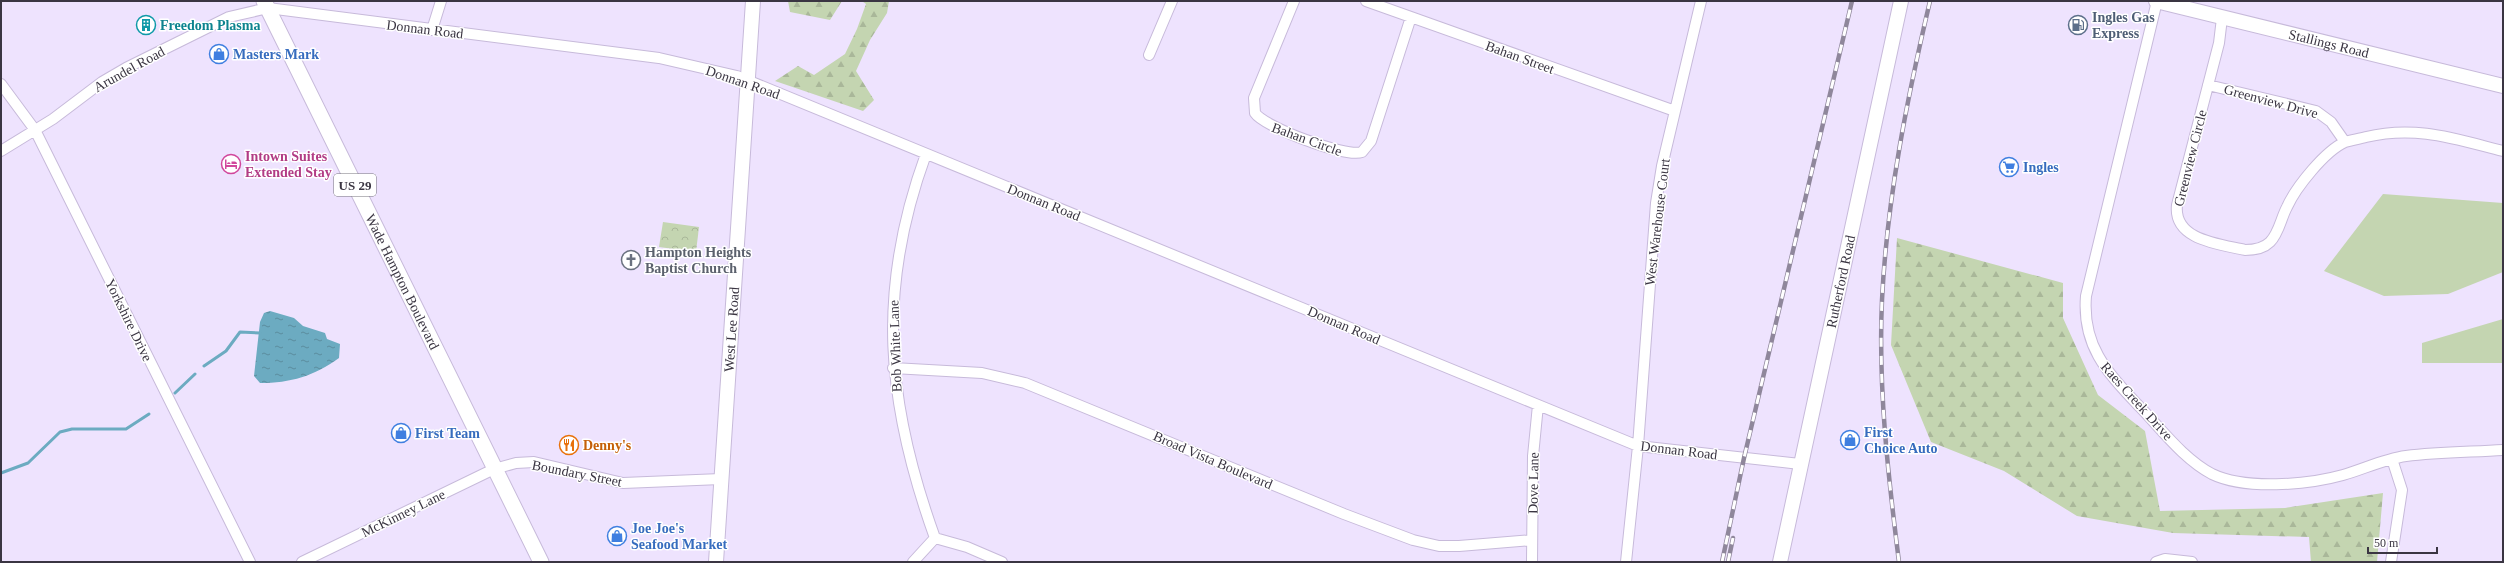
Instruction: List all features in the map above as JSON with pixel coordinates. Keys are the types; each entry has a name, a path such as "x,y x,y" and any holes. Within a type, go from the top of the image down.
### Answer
{"main road":[{"name":"Wade Hampton Boulevard","path":"266,4 500,467 541,562"}],"street":[{"path":"432,30 441,1"},
{"name":"West Lee Road","path":"716,562 753,1"},
{"path":"1148,55 1172,1"},
{"name":"Bahan Circle","path":"1294,1 1254,98 1255,113 1266,123 1347,154 1362,152 1371,142 1411,17"},
{"name":"Bahan Street","path":"1366,1 1675,111"},
{"name":"West Warehouse Court","path":"1626,562 1638,446 1655,210 1662,166 1701,1"},
{"name":"Rutherford Road","path":"1780,562 1901,1"},
{"name":"Stallings Road","path":"2156,1 2503,86"},
{"name":"Raes Creek Drive","path":"2156,1 2088,282 2085,313 2091,341 2097,356 2109,374 2186,455 2204,469 2220,477 2238,483 2258,484 2319,480 2344,475 2392,459 2503,450"},
{"name":"Donnan Road","path":"266,4 432,30 659,58 726,73 1638,446 1800,464"},
{"name":"Arundel Road","path":"1,151 35,130 102,82 126,68 229,17 266,4"},
{"name":"Greenview Circle","path":"2222,18 2219,43 2176,209 2180,226 2197,237 2245,250 2254,250 2267,245 2275,236 2286,208 2300,184 2318,164 2345,142 2385,132 2414,131 2503,151"},
{"name":"Yorkshire Drive","path":"1,84 35,130 250,562"},
{"name":"Greenview Drive","path":"2208,85 2316,111 2331,122 2345,142"},
{"name":"Bob White Lane","path":"926,154 909,207 898,257 892,312 893,368 899,415 935,538"},
{"name":"Broad Vista Boulevard","path":"893,368 982,373 1025,383 1344,514 1413,540 1439,546 1459,546 1532,540"},
{"name":"Dove Lane","path":"1532,562 1533,456 1538,405"},
{"path":"2392,459 2402,490 2392,562"},
{"name":"Boundary Street","path":"500,467 534,462 623,483 721,478"},
{"name":"McKinney Lane","path":"302,562 500,467"},
{"path":"913,562 935,538 967,547 1002,562"},
{"path":"2156,562 2165,559 2192,562"}],"green space":[{"path":"788,1 842,1 830,20 790,12"},
{"path":"862,1 889,1 887,13 870,40 856,71 874,100 863,111 775,81 798,66 814,75 845,54 857,29 866,4"},
{"path":"2383,194 2503,203 2503,272 2448,294 2384,296 2324,271"},
{"path":"663,222 699,227 696,252 659,247"},
{"path":"1897,238 2063,283 2063,318 2098,395 2145,431 2160,511 2285,508 2383,493 2377,562 2311,562 2309,537 2173,533 2077,516 2004,471 1931,442 1891,345"},
{"path":"2503,319 2503,363 2422,363 2422,343"}],"water":[{"path":"270,311 294,318 303,326 325,333 327,339 340,344 339,358 320,370 302,377 282,382 260,383 254,376 260,322 264,313"}],"waterway":[{"path":"204,366 226,351 240,332 260,333"},
{"path":"175,393 195,374"},
{"path":"1,473 28,463 60,432 72,429 126,429 149,414"}],"railway":[{"path":"1722,562 1744,458 1852,1"},
{"path":"1899,562 1885,431 1881,365 1882,300 1888,224 1893,186 1906,112 1930,1"},
{"path":"1728,562 1733,538"}],"place":[{"name":"Freedom Plasma","path":"146,25"},
{"name":"Ingles Gas Express","path":"2078,25"},
{"name":"Masters Mark","path":"219,54"},
{"name":"Intown Suites Extended Stay","path":"231,164"},
{"name":"Ingles","path":"2009,167"},
{"name":"Hampton Heights Baptist Church","path":"631,260"},
{"name":"First Team","path":"401,433"},
{"name":"First Choice Auto","path":"1850,440"},
{"name":"Denny's","path":"569,445"},
{"name":"Joe Joe's Seafood Market","path":"617,536"}]}
